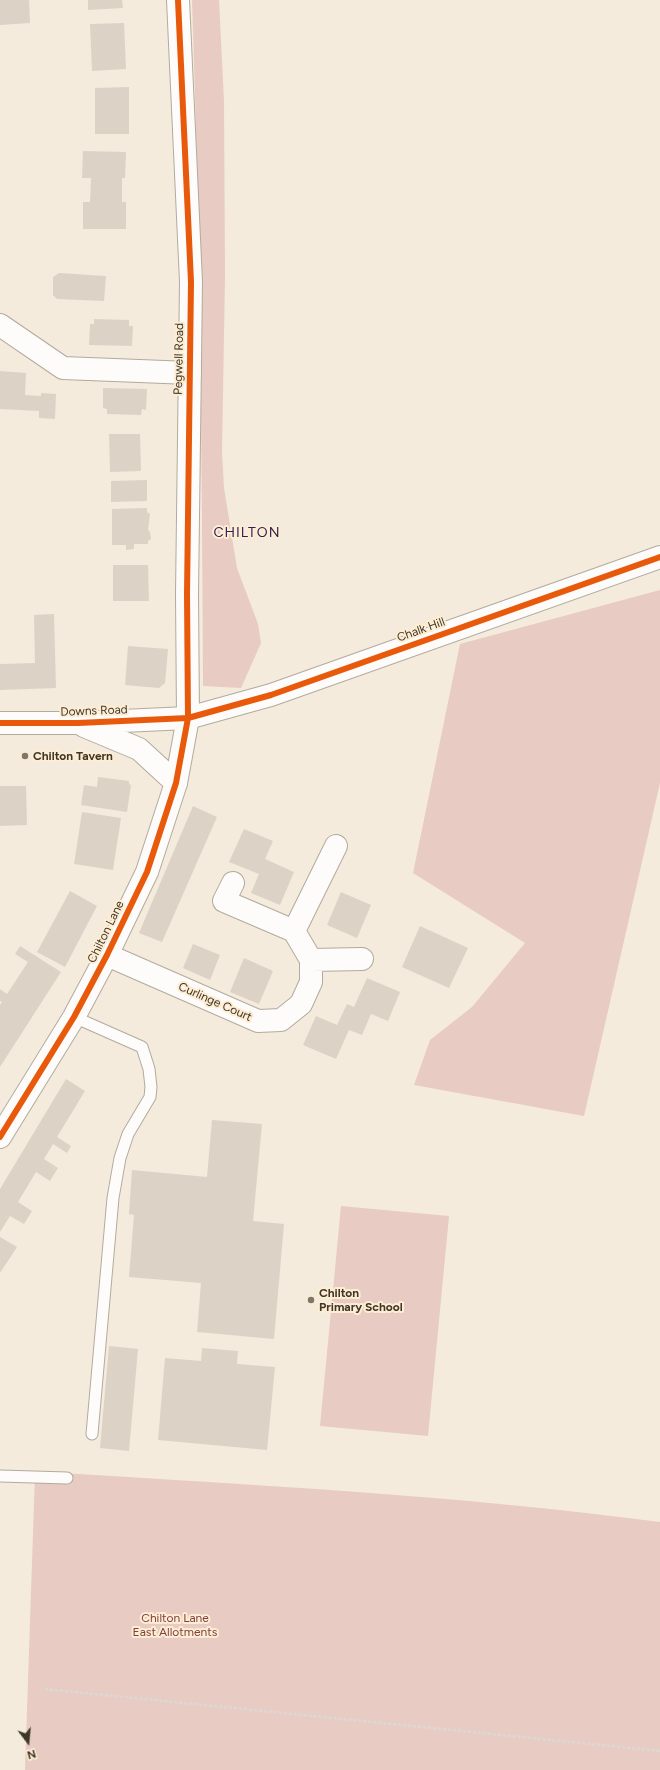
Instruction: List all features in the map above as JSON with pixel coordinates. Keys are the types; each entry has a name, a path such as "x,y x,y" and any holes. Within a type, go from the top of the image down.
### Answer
{"street":[{"name":"Pegwell Road","path":"178,0 191,282 187,594 188,718"},
{"path":"0,325 63,368 190,373"},
{"name":"Chalk Hill","path":"188,718 271,694 660,557"},
{"name":"Downs Road","path":"0,723 78,723 188,718"},
{"name":"Chilton Lane","path":"0,1137 74,1017 107,955 147,872 176,784 188,718"},
{"name":"Downs Road","path":"78,723 139,749 176,784"},
{"path":"294,931 336,846"},
{"path":"233,883 224,901 294,931 311,960 362,959"},
{"name":"Curlinge Court","path":"107,955 258,1021 281,1020 301,1004 311,982 311,960"}],"lane":[{"path":"74,1017 142,1047 149,1069 151,1087 150,1097 128,1134 120,1158 113,1198 92,1434"},
{"path":"0,1476 67,1478"}],"path":[{"path":"44,1689 660,1751"}],"green space":[{"path":"192,0 219,0 224,101 225,276 222,452 224,488 237,568 258,624 261,643 241,688 203,686 200,343"},
{"path":"660,590 660,783 584,1116 414,1085 430,1040 472,1007 525,943 413,873 460,644"},
{"path":"341,1206 449,1216 428,1436 320,1426"},
{"name":"Chilton Lane East Allotments","path":"48,1472 278,1486 431,1498 660,1522 660,1770 25,1770 35,1473"}],"building":[{"path":"0,0 29,0 30,23 0,25"},
{"path":"88,0 122,0 123,8 88,10"},
{"path":"124,23 126,69 92,71 90,24"},
{"path":"129,87 129,134 95,134 95,88"},
{"path":"83,151 126,152 125,178 122,178 122,202 126,202 126,229 83,229 83,202 90,202 91,178 82,178"},
{"path":"59,273 106,276 104,301 57,299 53,295 53,277"},
{"path":"94,319 129,320 129,326 133,326 132,346 89,345 90,324 94,324"},
{"path":"0,371 26,373 25,395 41,396 41,393 56,394 55,419 39,418 39,411 0,409"},
{"path":"103,388 147,389 146,410 142,409 141,415 107,414 107,409 103,408"},
{"path":"109,434 140,434 141,471 110,472"},
{"path":"147,480 147,501 111,502 111,481"},
{"path":"147,508 147,512 150,514 148,530 150,532 151,539 148,541 148,544 134,544 134,549 126,550 126,545 112,545 112,509"},
{"path":"113,565 148,565 149,601 113,601"},
{"path":"54,614 56,688 0,690 0,664 35,663 34,615"},
{"path":"128,646 168,649 165,683 159,688 125,685"},
{"path":"98,777 129,781 129,784 131,785 127,812 81,805 84,785 97,787"},
{"path":"0,786 26,786 27,825 0,826"},
{"path":"193,806 217,817 162,942 139,933"},
{"path":"82,812 121,818 113,870 74,864"},
{"path":"244,829 273,841 265,859 294,872 280,905 251,893 259,874 229,862"},
{"path":"70,891 97,906 65,967 37,952"},
{"path":"341,892 371,905 357,938 327,925"},
{"path":"420,926 468,948 449,988 402,967"},
{"path":"193,944 220,955 210,980 183,968"},
{"path":"20,946 61,972 0,1067 0,1005 2,1002 0,1001 0,989 7,994 28,962 15,954"},
{"path":"244,958 273,971 259,1004 230,992"},
{"path":"367,978 400,992 388,1021 371,1014 362,1035 349,1030 336,1059 303,1045 316,1016 337,1025 347,1004 354,1007"},
{"path":"66,1079 85,1091 57,1137 71,1146 67,1153 53,1144 44,1159 58,1168 50,1181 36,1172 18,1202 32,1211 24,1224 10,1216 0,1232 0,1189"},
{"path":"212,1120 262,1124 253,1221 284,1224 274,1339 197,1332 201,1283 129,1277 134,1215 129,1214 132,1170 207,1177"},
{"path":"0,1237 17,1247 0,1273"},
{"path":"109,1346 138,1349 129,1451 100,1448"},
{"path":"202,1348 238,1351 237,1364 275,1367 267,1450 158,1440 165,1358 201,1361"}],"cycle path":[{"path":"0,1137 74,1017 107,955 147,872 176,783 188,718 187,594 191,282 178,0"},
{"path":"0,723 78,723 188,718 271,695 660,557"}],"place":[{"name":"Chilton Tavern","path":"25,756"},
{"name":"Chilton Primary School","path":"311,1300"}],"district":[{"name":"CHILTON","path":"247,533"}]}
